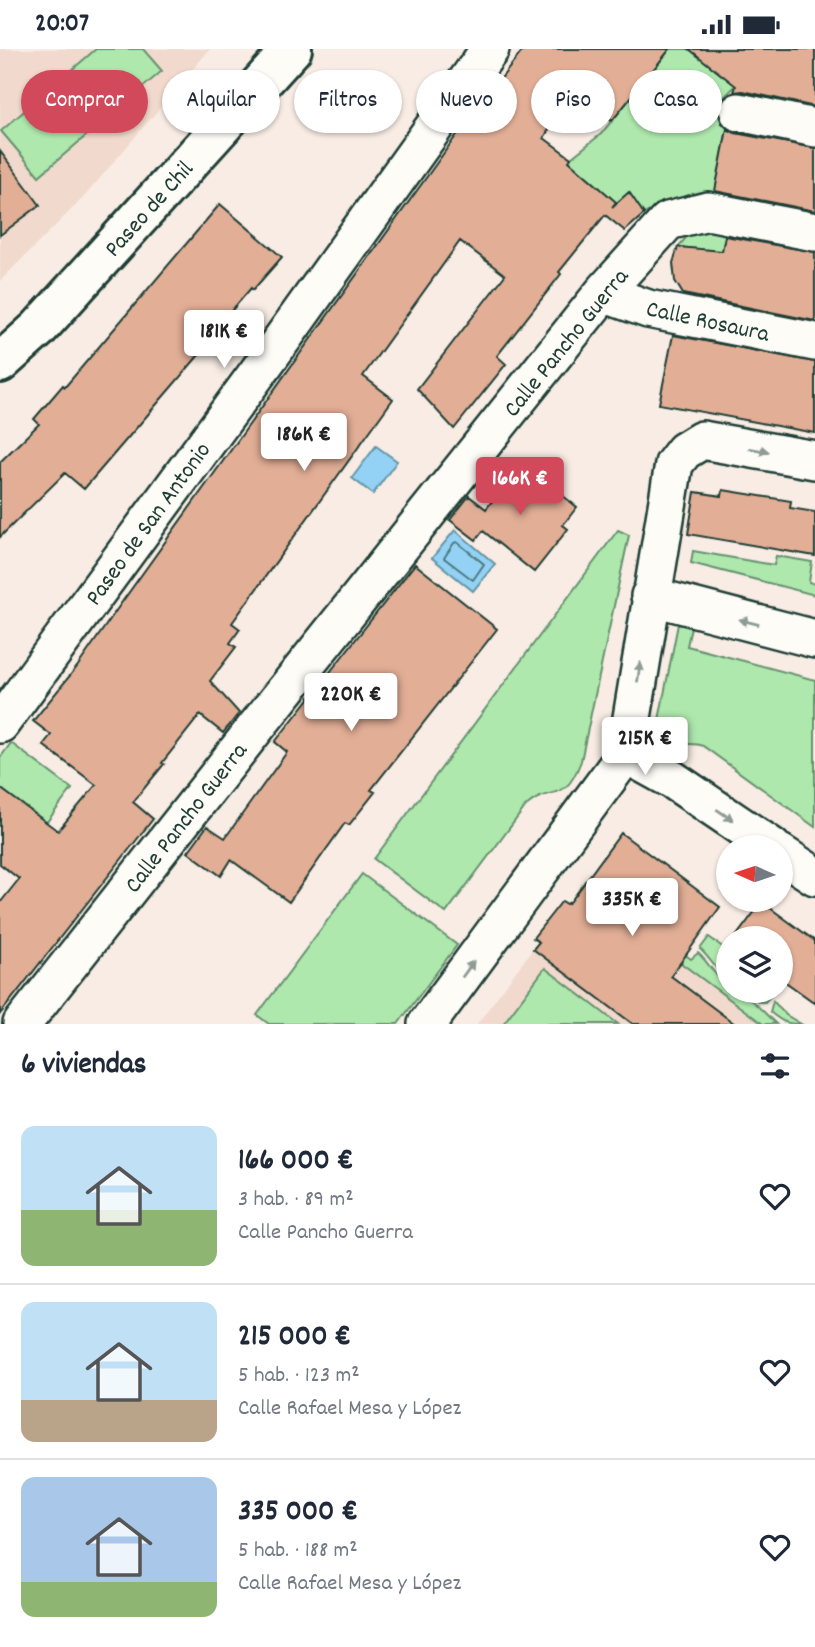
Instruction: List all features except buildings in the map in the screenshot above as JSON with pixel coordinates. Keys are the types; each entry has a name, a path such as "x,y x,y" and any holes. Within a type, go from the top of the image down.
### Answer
{"street":[{"name":"Paseo de Chil","path":"0,363 38,329 292,49"},
{"name":"Paseo de San Antonio","path":"0,724 491,49"},
{"path":"740,112 815,128"},
{"name":"Calle Pancho Guerra","path":"22,1024 603,293 668,221 708,211 815,232"},
{"name":"Calle Rosaura","path":"603,293 648,309 815,342"},
{"path":"427,1024 626,754 650,596 674,464 684,451 702,440 815,460"},
{"path":"650,596 815,639"},
{"path":"626,754 673,780 754,835"},
{"path":"793,862 815,876"}],"shaded area":[{"path":"0,49 210,49 192,70 162,70 162,105 148,122 148,70 21,70 21,133 138,133 83,198 0,281"},
{"path":"580,888 716,989 716,1003 735,1003 763,1024 477,1024 538,942 533,938 562,901 567,904"}],"green space":[{"path":"96,49 143,49 162,71 148,83 148,70 72,70"},
{"path":"670,49 708,49 701,58 716,70 653,70"},
{"path":"771,52 724,97 722,114 722,75 724,77"},
{"path":"629,100 629,133 722,133 722,123 728,124 714,198 660,206 644,214 629,193 617,203 584,174 536,196 571,158 602,133 615,133 615,117"},
{"path":"21,114 21,133 89,133 39,176 1,131"},
{"path":"727,226 719,270 699,249 678,247 690,233"},
{"path":"618,530 629,535 581,761 575,775 563,789 535,799 526,806 446,913 374,859"},
{"path":"693,551 774,565 776,556 812,562 809,582 815,584 815,595 691,563"},
{"path":"678,624 691,627 687,646 815,680 815,827 703,746 669,744 660,737 657,730"},
{"path":"11,743 72,789 46,823 0,788 0,758"},
{"path":"362,874 457,945 398,1024 269,1024 257,1015"},
{"path":"585,881 691,959 698,953 716,974 716,989 580,888"},
{"path":"709,937 716,942 716,967 707,957 700,949"},
{"path":"545,968 618,1024 503,1024"},
{"path":"735,1003 754,1003 776,1024 763,1024"},
{"path":"772,1003 775,1003 786,1015 801,1024 784,1022 770,1012"}],"water":[{"path":"376,446 397,461 373,494 352,478"},
{"path":"455,530 495,564 473,591 432,558"}]}
